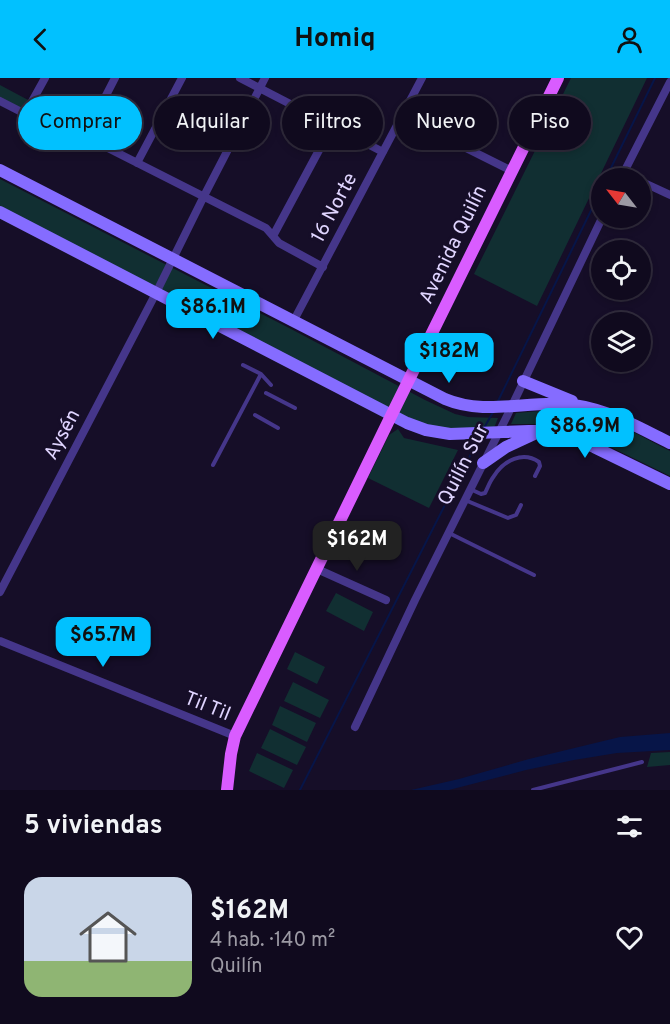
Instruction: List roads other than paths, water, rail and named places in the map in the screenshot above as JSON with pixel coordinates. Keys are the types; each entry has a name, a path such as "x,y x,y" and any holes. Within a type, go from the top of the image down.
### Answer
{"main road":[{"name":"Avenida Quilín","path":"227,790 235,736 558,78"},
{"path":"0,170 453,403 485,408 562,404 586,407"},
{"path":"0,212 407,423 426,430 450,434 544,431 561,434 670,484"},
{"path":"523,381 619,418 670,443"},
{"path":"483,463 512,443 544,431"}],"street":[{"path":"35,96 45,78"},
{"path":"106,96 115,78"},
{"path":"137,163 182,78"},
{"path":"240,78 282,100"},
{"name":"Aysén","path":"0,592 265,78"},
{"name":"16 Norte","path":"413,96 422,78"},
{"path":"626,168 670,82"},
{"path":"0,101 18,110"},
{"name":"16 Norte","path":"293,322 395,129"},
{"path":"112,150 266,228 279,243 322,267"},
{"path":"273,236 319,150"},
{"path":"379,150 383,152"},
{"path":"470,150 512,171"},
{"path":"651,186 670,195"},
{"name":"Quilín Sur","path":"355,727 483,463 494,432 523,381 597,228"},
{"path":"317,569 386,600"},
{"name":"Til Til","path":"0,641 235,736"}],"lane":[{"path":"243,364 261,374 271,385"},
{"path":"213,465 261,374"},
{"path":"266,393 295,408"},
{"path":"255,415 278,428"},
{"path":"470,489 485,493 495,474 503,466 511,460 522,457 539,462 540,466 535,476"},
{"path":"465,499 508,518 516,515 521,505"},
{"path":"448,532 534,575"},
{"path":"533,790 642,762"}],"waterway":[{"path":"611,168 655,78"},
{"path":"498,401 591,211"},
{"path":"484,428 493,412"},
{"path":"300,790 479,438"}]}
